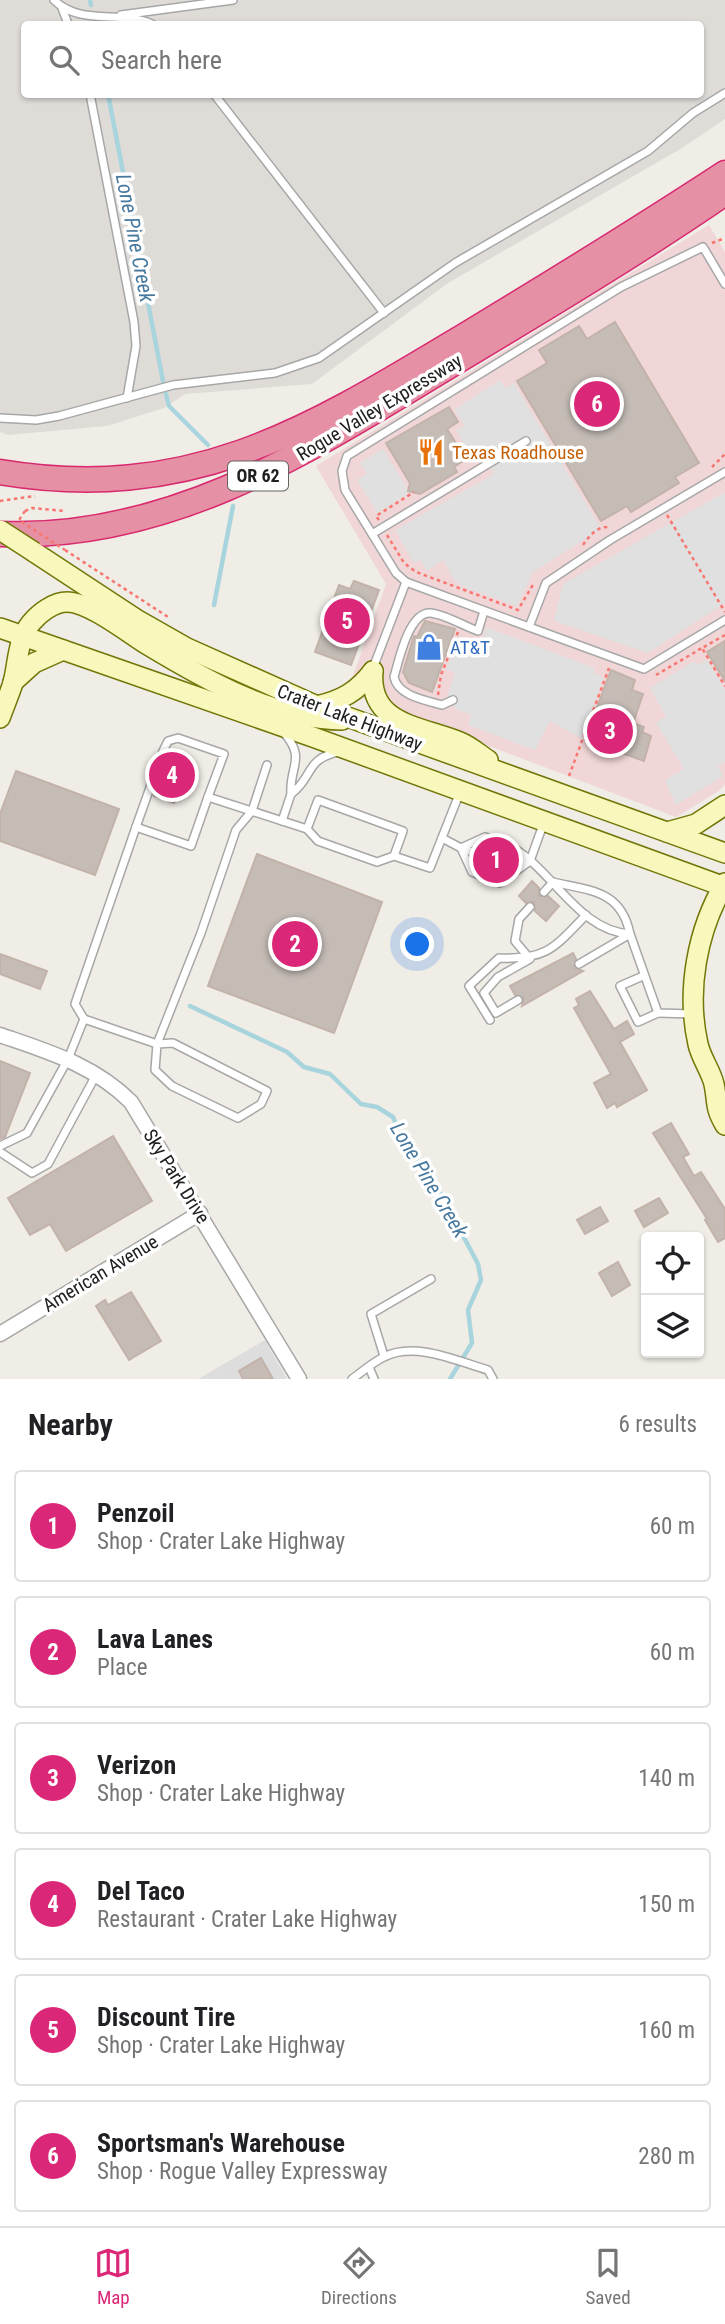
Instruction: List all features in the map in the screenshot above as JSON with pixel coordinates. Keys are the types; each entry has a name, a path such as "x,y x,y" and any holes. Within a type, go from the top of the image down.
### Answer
{"highway":[{"name":"Rogue Valley Expressway","path":"0,472 55,480 135,478 203,466 278,439 346,407 725,173"},
{"name":"Rogue Valley Expressway","path":"0,532 69,531 127,522 197,502 252,479 340,432 489,342 725,193"}],"main road":[{"name":"Crater Lake Highway","path":"0,532 136,619 187,648 317,706 725,853"},
{"path":"0,718 13,682 17,654 30,624 48,607 66,602 75,604 181,665 272,707 311,720 356,720"},
{"name":"Crater Lake Highway","path":"0,628 544,822 724,883"},
{"path":"13,682 34,663 63,650"},
{"path":"317,706 339,701 354,692 373,671"},
{"path":"373,671 375,699 382,710 393,718 464,743 507,774"},
{"path":"667,832 696,824 725,804"},
{"path":"724,883 703,938 695,971 693,1014 701,1057 719,1089 714,1101 725,1125"}],"street":[{"name":"Sky Park Drive","path":"0,1035 68,1059 97,1073 131,1102 299,1379"},
{"name":"American Avenue","path":"0,1334 200,1213"}],"lane":[{"path":"54,0 67,21"},
{"path":"61,8 86,16 121,15 233,0"},
{"path":"121,15 142,21"},
{"path":"0,418 59,416 182,383 289,370 334,350 455,264 648,151 693,113 725,93"},
{"path":"91,98 134,322 136,346 127,398"},
{"path":"217,98 384,313"},
{"path":"725,284 703,247 621,287 347,456 342,471 345,490 396,573 406,582 644,669 725,620"},
{"path":"372,534 526,441"},
{"path":"529,627 546,583 725,472"},
{"path":"373,671 406,582"},
{"path":"453,699 448,705 435,703 400,690 396,684 394,677 411,626 420,616 430,613 478,631 484,611"},
{"path":"278,725 295,746 298,758 282,821"},
{"path":"136,827 191,846 224,754 178,738 168,741 136,827 75,1004 84,1019 157,1044 173,1044 267,1091 261,1104 238,1118 172,1086 155,1070 157,1044 201,933 236,830 252,811 267,765"},
{"path":"291,794 299,788 315,761 335,752 348,751"},
{"path":"208,797 306,829 318,841 377,862 394,856 430,868 460,791"},
{"path":"306,829 318,800 402,831 394,856"},
{"path":"461,848 472,872 500,883 530,860 544,822"},
{"path":"461,848 485,837 514,848 530,860 586,915 611,933 630,934"},
{"path":"442,838 488,858"},
{"path":"504,863 530,860"},
{"path":"544,892 553,882"},
{"path":"553,882 607,895 626,914 643,976 658,1013"},
{"path":"530,907 519,919 515,941 530,959"},
{"path":"518,1000 496,1013 484,993 498,977 555,947 586,915"},
{"path":"579,964 630,934"},
{"path":"490,1020 469,986 499,958 530,959"},
{"path":"643,976 620,986 638,1022 658,1013 693,1014"},
{"path":"0,1146 27,1133 68,1059 84,1019"},
{"path":"0,1152 32,1172 48,1164 97,1073"},
{"path":"384,1356 370,1314 431,1279"},
{"path":"352,1379 384,1356 400,1352 421,1352 488,1370 493,1379"},
{"path":"369,1367 374,1379"}],"path":[{"path":"711,470 715,460 725,454"},
{"path":"414,492 376,516 404,563 416,572 518,610 532,582 537,580"},
{"path":"0,501 46,494"},
{"path":"70,512 32,508 25,511 19,520 178,623"},
{"path":"663,509 725,611"},
{"path":"581,548 592,533 603,526 614,527"},
{"path":"435,703 441,675 461,625"},
{"path":"725,635 702,648 725,686"},
{"path":"569,776 609,667"}],"shaded area":[{"path":"0,0 725,0 725,119 682,148 448,283 312,384 185,394 164,408 107,426 8,435 0,432"},
{"path":"709,225 725,252 725,784 719,791 676,817 347,692 386,584 316,466"},
{"path":"500,380 505,388 514,383 601,529 533,572 517,606 466,588 455,581 443,560 427,571 420,560 414,563 395,530 494,474 482,453 472,458 456,430 465,426 454,410"},
{"path":"383,449 410,493 377,513 357,480 367,474 360,463"},
{"path":"725,492 725,603 648,653 554,621 563,584"},
{"path":"486,627 595,668 594,673 604,677 581,738 550,721 535,750 468,725 471,715 455,709 448,694 455,673 446,669 455,645 477,652"},
{"path":"707,659 725,690 725,762 718,766 723,776 676,805 665,780 684,769 656,723 666,716 650,688 694,661 697,665"},
{"path":"265,1340 287,1379 198,1379"}],"building":[{"path":"615,322 699,463 675,477 679,483 631,512 627,506 601,521 517,381 547,363 539,350 579,326 587,339"},
{"name":"Texas Roadhouse","path":"449,407 458,422 447,429 466,459 454,467 457,472 420,494 408,491 410,483 386,443"},
{"path":"354,581 379,590 351,665 315,652 339,585 350,589"},
{"path":"425,621 455,629 432,692 409,683 403,672 414,636 417,637"},
{"path":"725,641 725,681 707,652"},
{"path":"611,670 635,680 632,690 643,694 633,723 644,727 642,732 651,736 644,761 585,740"},
{"path":"167,758 187,765 174,803 154,796"},
{"path":"16,771 119,809 95,875 0,841 0,814"},
{"path":"493,846 508,852 498,861 502,869 499,876 483,870 486,864 493,861 490,852"},
{"path":"257,854 382,902 334,1033 208,986"},
{"path":"532,881 539,888 539,896 548,896 559,906 546,921 535,911 534,902 526,903 519,896"},
{"path":"573,953 576,959 574,968 583,971 522,1006 524,998 515,995 510,986"},
{"path":"0,954 47,971 40,989 0,974"},
{"path":"590,991 614,1029 627,1021 634,1034 620,1042 647,1090 617,1107 615,1103 607,1108 594,1083 611,1074 574,1008 579,1005 576,999"},
{"path":"0,1061 30,1073 5,1137 0,1139"},
{"path":"671,1123 689,1154 683,1157 694,1176 701,1172 725,1209 725,1238 718,1242 705,1220 707,1219 653,1133"},
{"path":"113,1136 152,1201 66,1251 50,1224 30,1235 8,1198"},
{"path":"659,1198 668,1213 644,1227 635,1211"},
{"path":"600,1207 608,1221 585,1234 577,1220"},
{"path":"618,1262 630,1285 612,1296 599,1273"},
{"path":"131,1292 161,1341 129,1360 96,1306 105,1300 108,1305"},
{"path":"261,1358 273,1379 243,1379 239,1371"}],"waterway":[{"path":"90,0 91,5"},
{"name":"Lone Pine Creek","path":"109,98 163,381"},
{"name":"Lone Pine Creek","path":"166,394 169,406 208,445"},
{"name":"Lone Pine Creek","path":"214,605 233,506"},
{"name":"Lone Pine Creek","path":"190,1006 287,1052 304,1067 330,1074 361,1104 377,1107 393,1117 405,1147 434,1181 478,1264 481,1280 468,1310 472,1343 450,1379"}],"place":[{"name":"Sportsman's Warehouse","path":"597,404"},
{"name":"Texas Roadhouse","path":"431,452"},
{"name":"Discount Tire","path":"347,621"},
{"name":"AT&T","path":"429,647"},
{"name":"Verizon","path":"610,731"},
{"name":"Del Taco","path":"172,775"},
{"name":"Penzoil","path":"496,860"},
{"name":"Lava Lanes","path":"295,944"}]}
